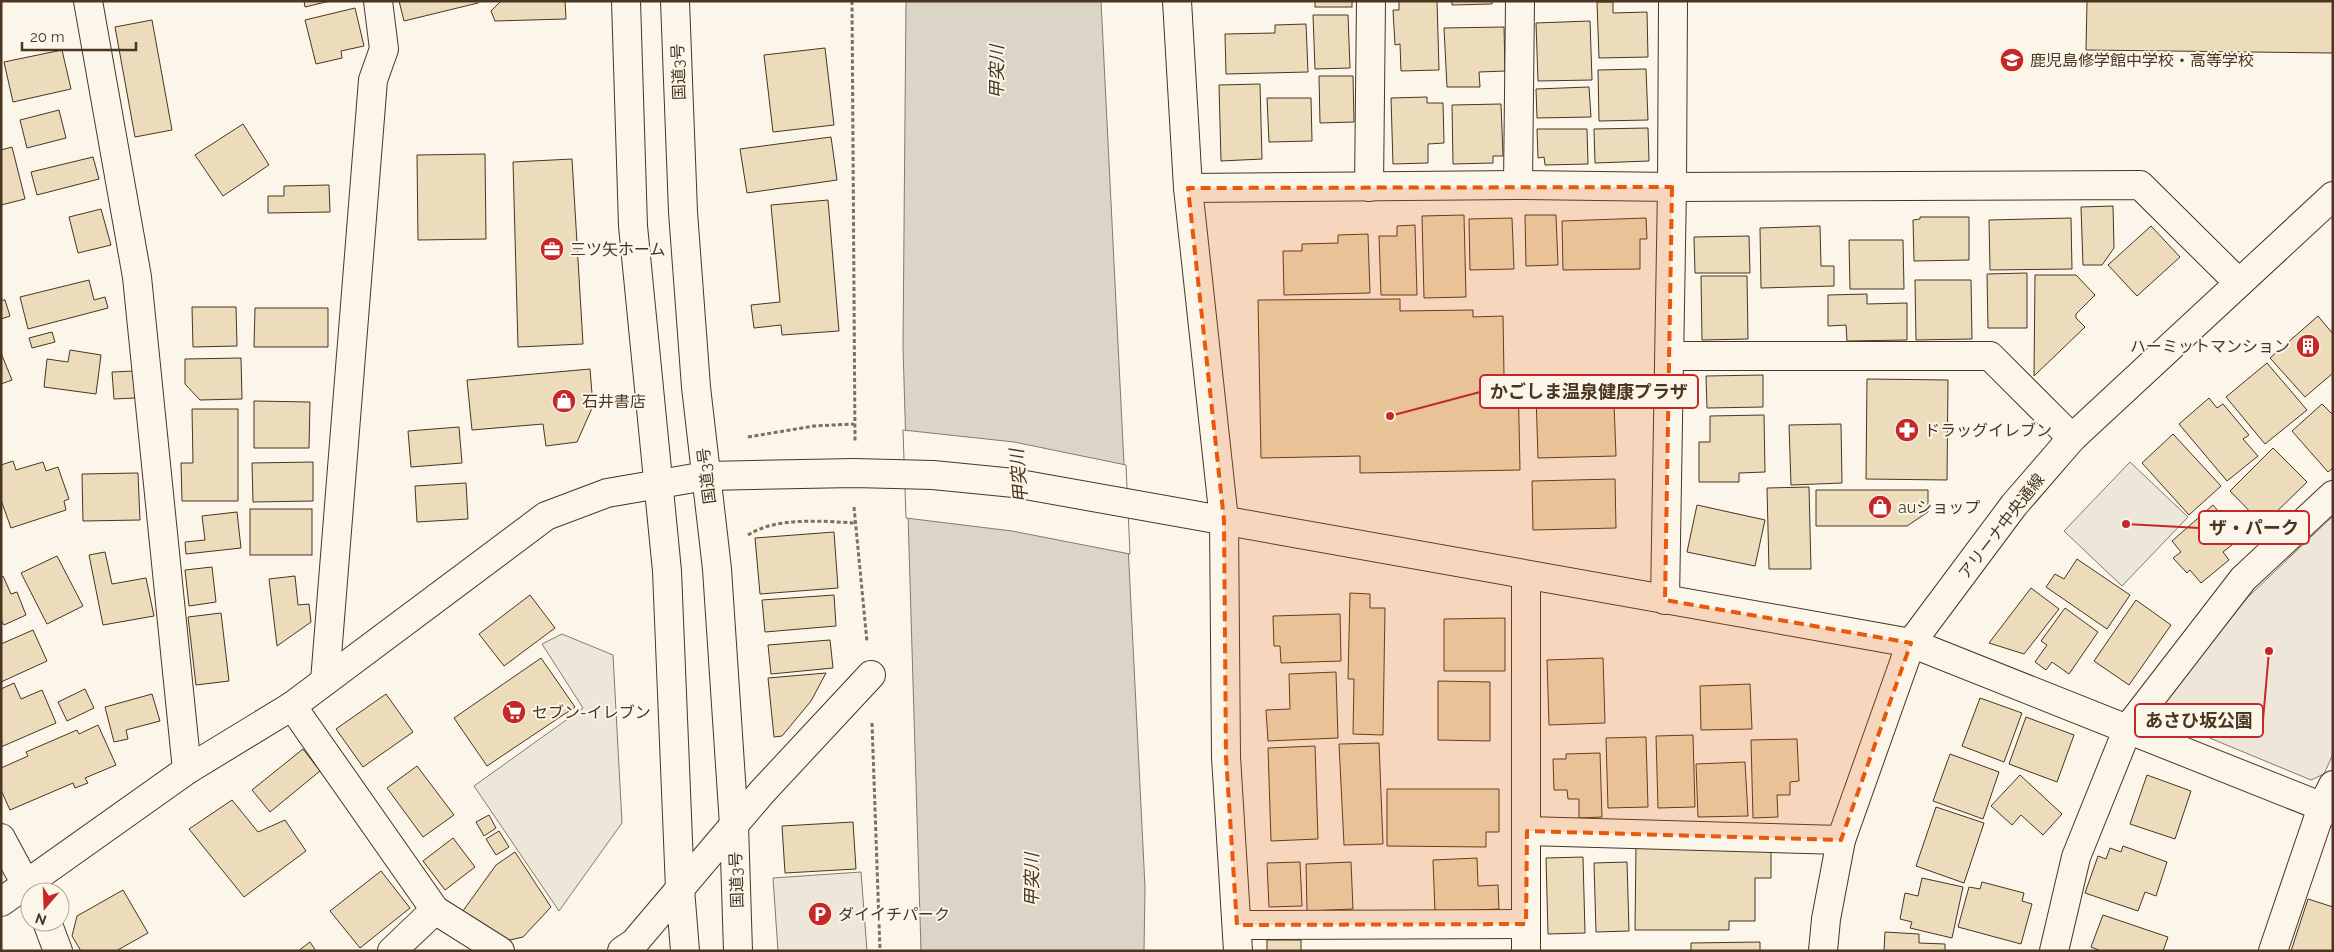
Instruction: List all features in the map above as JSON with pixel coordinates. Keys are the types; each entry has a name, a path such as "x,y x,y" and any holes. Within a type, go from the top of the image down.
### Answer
{"main road":[{"path":"88,1 137,277 187,770"},
{"path":"325,681 373,80 384,49 378,1"},
{"path":"626,1 632,226 668,581 680,889 685,951"},
{"name":"国道3号","path":"675,1 683,212 696,387 717,568 734,825 738,951"},
{"path":"1177,1 1188,188 1224,520 1226,757 1237,938 1526,924"},
{"path":"1369,187 1372,1"},
{"path":"1518,185 1520,1"},
{"path":"1665,600 1670,356 1673,1"},
{"path":"1188,188 1518,185 1672,187 2140,185 2238,283"},
{"name":"アリーナ中央通線","path":"1823,951 1826,918 1841,840 1910,644 2014,505 2072,438 2333,196"},
{"path":"1670,356 1990,356 2072,438"},
{"path":"37,882 187,770 292,706 546,516 607,493 706,476 933,475 1014,483 1172,510 1910,644 2128,728 2329,801 2273,951"},
{"path":"2054,951 2076,857 2128,728 2243,579 2333,495"},
{"path":"1526,575 1526,951"},
{"path":"622,951 634,944 762,792 871,676"},
{"path":"292,706 435,910 500,951"},
{"path":"1527,831 1841,840"},
{"path":"1,838 24,882"},
{"path":"1,902 20,893"},
{"path":"392,951 435,910"},
{"path":"50,932 58,951"}],"path":[{"path":"852,1 854,523 871,676 880,951"},
{"path":"748,437 814,426 854,424"},
{"path":"745,537 760,528 788,524 816,522 854,523"}],"highlighted area":[{"path":"1672,187 1665,600 1911,643 1841,840 1527,831 1526,924 1237,925 1226,757 1224,520 1188,188"}],"shaded area":[{"path":"2130,462 2188,517 2122,586 2064,531"},
{"path":"2333,516 2333,754 2324,774 2311,780 2171,722 2162,704 2248,597"},
{"path":"562,634 613,655 622,823 559,911 474,786 583,708 542,644"},
{"name":"ダイイチパーク","path":"861,872 867,951 778,951 773,878"}],"water":[{"name":"甲突川","path":"906,1 1101,1 1145,887 1144,951 921,951 903,347"}],"pier":[{"path":"903,430 1014,442 1126,465 1130,554 1012,531 906,518"}],"building":[{"path":"304,1 330,1 305,7"},
{"path":"399,1 478,1 478,3 404,21"},
{"path":"501,1 565,1 566,19 495,21 491,11"},
{"path":"1315,1 1352,1 1352,7 1315,7"},
{"path":"1399,1 1437,1 1439,70 1401,71 1400,44 1395,45 1393,10 1399,10"},
{"path":"1452,1 1492,1 1492,4 1452,5"},
{"path":"2087,1 2333,1 2333,53 2086,50"},
{"path":"1597,2 1613,2 1613,13 1647,12 1648,57 1599,58"},
{"path":"355,8 364,46 341,51 342,58 316,64 305,20"},
{"path":"1313,15 1348,15 1350,68 1315,69"},
{"path":"152,20 172,130 135,137 115,27"},
{"path":"1590,21 1592,80 1538,81 1536,23"},
{"path":"1306,24 1308,72 1226,74 1225,34 1275,33 1275,25"},
{"path":"1504,27 1505,71 1479,72 1480,87 1447,87 1444,28"},
{"path":"825,48 834,125 773,132 764,55"},
{"path":"62,50 71,89 13,102 4,62"},
{"path":"1646,69 1648,120 1599,121 1598,70"},
{"path":"1319,76 1353,76 1354,122 1320,123"},
{"path":"1260,84 1262,159 1221,161 1219,85"},
{"path":"1589,87 1591,117 1537,118 1536,89"},
{"path":"1427,97 1427,103 1443,103 1444,143 1428,144 1428,163 1393,164 1391,98"},
{"path":"1267,98 1311,98 1312,141 1269,142"},
{"path":"1501,104 1503,156 1493,156 1493,163 1453,164 1452,105"},
{"path":"59,110 66,138 27,148 20,120"},
{"path":"243,124 269,165 223,196 195,155"},
{"path":"1648,128 1649,161 1595,163 1594,129"},
{"path":"1537,129 1587,129 1588,164 1545,165 1544,157 1538,158"},
{"path":"831,137 837,180 747,193 740,149"},
{"path":"12,147 25,199 1,205 1,150"},
{"path":"485,154 486,239 418,240 417,155"},
{"path":"93,157 99,179 37,195 31,172"},
{"path":"572,159 583,344 518,347 513,162"},
{"path":"329,185 330,212 268,213 268,196 284,196 284,186"},
{"path":"828,200 839,331 782,335 781,325 754,328 751,305 780,302 771,205"},
{"path":"2113,206 2114,248 2102,265 2083,265 2081,207"},
{"path":"101,209 111,245 78,253 69,217"},
{"path":"1464,215 1466,297 1424,298 1422,216"},
{"path":"1525,215 1556,215 1558,265 1526,266"},
{"path":"1920,217 1969,217 1969,260 1914,261 1913,220 1920,219"},
{"path":"1512,218 1514,269 1470,270 1469,219"},
{"path":"1646,218 1647,239 1640,239 1640,269 1563,270 1562,221"},
{"path":"2071,218 2072,269 1990,270 1989,220"},
{"path":"1415,225 1417,295 1381,295 1379,236 1397,236 1397,226"},
{"path":"1820,226 1821,266 1834,266 1834,286 1761,288 1760,228"},
{"path":"2151,226 2180,257 2137,296 2108,265"},
{"path":"1368,234 1370,293 1284,295 1283,251 1302,251 1302,244 1338,243 1338,235"},
{"path":"1749,236 1750,273 1695,273 1694,237"},
{"path":"1849,240 1903,240 1904,289 1850,289"},
{"path":"2027,273 2027,328 1988,328 1987,274"},
{"path":"2035,275 2076,275 2095,295 2076,314 2076,318 2085,327 2034,376"},
{"path":"1701,276 1747,276 1748,339 1702,340"},
{"path":"89,280 94,300 105,297 108,308 28,329 20,297"},
{"path":"1915,280 1971,280 1972,339 1916,340"},
{"path":"1867,294 1867,304 1907,303 1907,340 1847,341 1846,325 1828,326 1828,295"},
{"path":"1400,299 1400,311 1473,310 1473,317 1503,316 1504,375 1518,375 1520,470 1360,473 1360,456 1261,458 1258,300"},
{"path":"1,300 5,300 10,316 1,319"},
{"path":"192,307 236,307 237,346 193,347"},
{"path":"255,308 328,308 328,347 254,347"},
{"name":"ハーミットマンション","path":"2318,316 2333,334 2333,373 2305,397 2270,358"},
{"path":"52,332 55,342 32,348 29,338"},
{"path":"70,350 101,355 96,394 44,387 47,359 68,362"},
{"path":"1,353 12,380 1,384"},
{"path":"241,358 242,399 200,400 185,384 185,359"},
{"path":"2267,363 2307,410 2265,444 2226,397"},
{"path":"590,369 593,406 577,442 546,446 543,424 472,430 467,380"},
{"path":"134,371 135,398 114,399 112,372"},
{"path":"1763,375 1763,407 1707,408 1706,376"},
{"name":"ドラッグイレブン","path":"1867,379 1948,380 1947,480 1866,479"},
{"path":"1582,394 1583,405 1614,404 1616,456 1538,458 1536,395"},
{"path":"2209,398 2217,408 2223,404 2249,435 2243,439 2258,456 2227,481 2179,424"},
{"path":"254,401 310,402 309,448 254,448"},
{"path":"2322,404 2333,415 2333,468 2328,472 2292,431"},
{"path":"192,409 238,409 238,501 182,501 181,463 193,463"},
{"path":"1764,415 1765,472 1739,473 1739,482 1699,482 1699,442 1710,442 1710,416"},
{"path":"1841,424 1842,483 1791,485 1789,425"},
{"path":"459,427 462,463 411,467 408,431"},
{"path":"2173,434 2221,486 2189,515 2142,463"},
{"path":"2273,448 2307,482 2263,525 2230,491"},
{"path":"13,461 16,470 43,462 46,471 58,467 69,499 64,501 66,510 11,528 1,500 1,465"},
{"path":"313,462 313,501 253,502 252,463"},
{"path":"138,473 140,520 83,521 82,474"},
{"path":"1615,479 1616,528 1533,530 1532,481"},
{"path":"466,483 468,519 417,522 415,486"},
{"path":"1809,487 1811,569 1769,569 1767,488"},
{"path":"1816,490 1928,490 1928,512 1907,526 1816,526"},
{"path":"1697,505 1765,520 1755,566 1687,552"},
{"path":"2213,505 2241,538 2223,552 2229,560 2201,583 2190,570 2187,573 2173,558 2181,552 2172,541"},
{"path":"250,509 312,509 312,555 250,555"},
{"path":"237,512 241,548 186,554 185,542 205,540 202,516"},
{"path":"834,532 838,588 760,594 755,538"},
{"path":"105,552 112,584 146,578 154,616 103,625 89,555"},
{"path":"57,556 83,606 47,624 21,573"},
{"path":"2077,559 2130,595 2107,629 2046,587 2055,574 2064,579"},
{"path":"212,567 216,602 189,606 185,570"},
{"path":"3,576 11,594 17,592 26,615 4,625 1,620 1,577"},
{"path":"295,576 298,605 309,604 311,622 277,646 269,579"},
{"path":"2031,588 2059,609 2024,654 1989,643"},
{"path":"1350,593 1370,594 1370,608 1385,608 1383,735 1353,734 1354,679 1348,679"},
{"path":"530,595 555,628 504,666 479,634"},
{"path":"834,595 836,626 765,632 762,600"},
{"path":"2136,600 2171,625 2129,685 2094,661"},
{"path":"2065,608 2098,632 2069,674 2052,662 2046,670 2035,662 2047,645 2041,641"},
{"path":"221,613 229,681 196,685 188,617"},
{"path":"1340,614 1341,661 1281,663 1280,646 1274,646 1273,616"},
{"path":"1505,618 1505,671 1444,671 1444,619"},
{"path":"33,630 47,661 1,682 1,644"},
{"path":"830,640 833,668 771,674 768,645"},
{"name":"セブン-イレブン","path":"541,658 575,707 487,766 454,718"},
{"path":"1603,658 1605,723 1549,725 1547,660"},
{"path":"1336,672 1338,738 1268,741 1266,710 1290,709 1289,674"},
{"path":"826,673 811,701 782,736 774,737 768,678"},
{"path":"1438,681 1490,682 1490,741 1438,740"},
{"path":"14,683 21,699 42,690 56,723 1,747 1,689"},
{"path":"1750,684 1752,729 1701,730 1700,686"},
{"path":"85,689 94,708 67,721 58,702"},
{"path":"152,694 160,721 126,730 128,739 114,742 105,707"},
{"path":"386,694 413,732 363,767 336,729"},
{"path":"1980,698 2022,713 2004,762 1962,746"},
{"path":"2026,717 2074,735 2057,782 2009,764"},
{"path":"98,725 116,765 85,778 88,783 75,788 73,783 10,810 1,790 1,768 28,756 26,752 77,730 79,734"},
{"path":"1693,735 1695,807 1658,808 1656,736"},
{"path":"1646,737 1648,807 1608,808 1606,738"},
{"path":"1797,739 1799,781 1790,782 1790,795 1777,795 1778,817 1753,818 1751,740"},
{"path":"1379,743 1383,844 1344,845 1339,744"},
{"path":"1315,746 1318,839 1271,841 1268,748"},
{"path":"303,749 320,771 270,812 252,790"},
{"path":"1600,753 1602,817 1579,818 1579,799 1568,799 1567,790 1554,790 1553,759 1566,759 1566,754"},
{"path":"1950,754 1999,772 1983,819 1933,801"},
{"path":"1745,762 1748,816 1698,817 1696,764"},
{"path":"417,766 454,815 423,837 387,788"},
{"path":"2020,775 2062,814 2043,835 2021,815 2012,825 1991,806"},
{"path":"2147,775 2191,791 2175,839 2130,824"},
{"path":"1387,789 1499,789 1499,832 1486,832 1486,847 1387,846"},
{"path":"232,800 258,832 285,820 306,851 244,897 189,829"},
{"path":"1936,807 1984,823 1964,883 1916,866"},
{"path":"489,815 496,828 484,836 476,822"},
{"path":"853,822 856,869 785,873 782,826"},
{"path":"499,831 509,847 496,855 486,839"},
{"path":"453,838 475,867 445,890 423,861"},
{"path":"1636,845 1771,846 1771,878 1755,878 1755,921 1729,921 1729,930 1635,930"},
{"path":"2123,846 2167,862 2156,896 2145,892 2138,911 2085,893 2098,856 2106,859 2110,848 2121,852"},
{"path":"515,852 551,907 523,937 501,942 460,915 496,865"},
{"path":"1583,857 1585,933 1548,934 1546,858"},
{"path":"1477,858 1478,886 1498,885 1499,909 1435,912 1433,860"},
{"path":"1300,862 1302,906 1269,907 1267,863"},
{"path":"1351,862 1353,909 1307,911 1306,864"},
{"path":"1627,862 1629,931 1596,932 1594,863"},
{"path":"381,871 410,908 360,948 330,911"},
{"path":"1922,878 1963,887 1952,938 1910,928 1912,922 1900,919 1905,893 1918,896"},
{"path":"1982,882 2024,893 2022,901 2032,904 2021,944 1958,927 1969,887 1980,889"},
{"path":"123,890 148,933 116,951 81,951 72,936 77,916"},
{"path":"2308,899 2333,907 2333,951 2291,951"},
{"path":"2103,915 2168,937 2163,951 2101,951 2091,947"},
{"path":"1885,932 1919,934 1919,943 1945,944 1945,951 1884,951"},
{"path":"1267,940 1301,940 1301,951 1267,951"},
{"path":"310,942 316,951 298,951"},
{"path":"1760,942 1760,951 1691,951 1691,943"}],"place":[{"name":"鹿児島修学館中学校・高等学校","path":"2012,60"},
{"name":"三ツ矢ホーム","path":"552,249"},
{"name":"ハーミットマンション","path":"2308,346"},
{"name":"石井書店","path":"564,401"},
{"name":"かごしま温泉健康プラザ","path":"1390,416"},
{"name":"ドラッグイレブン","path":"1907,430"},
{"name":"auショップ","path":"1880,507"},
{"name":"ザ・パーク","path":"2126,524"},
{"name":"あさひ坂公園","path":"2269,651"},
{"name":"セブン-イレブン","path":"514,712"},
{"name":"ダイイチパーク","path":"820,914"}]}
